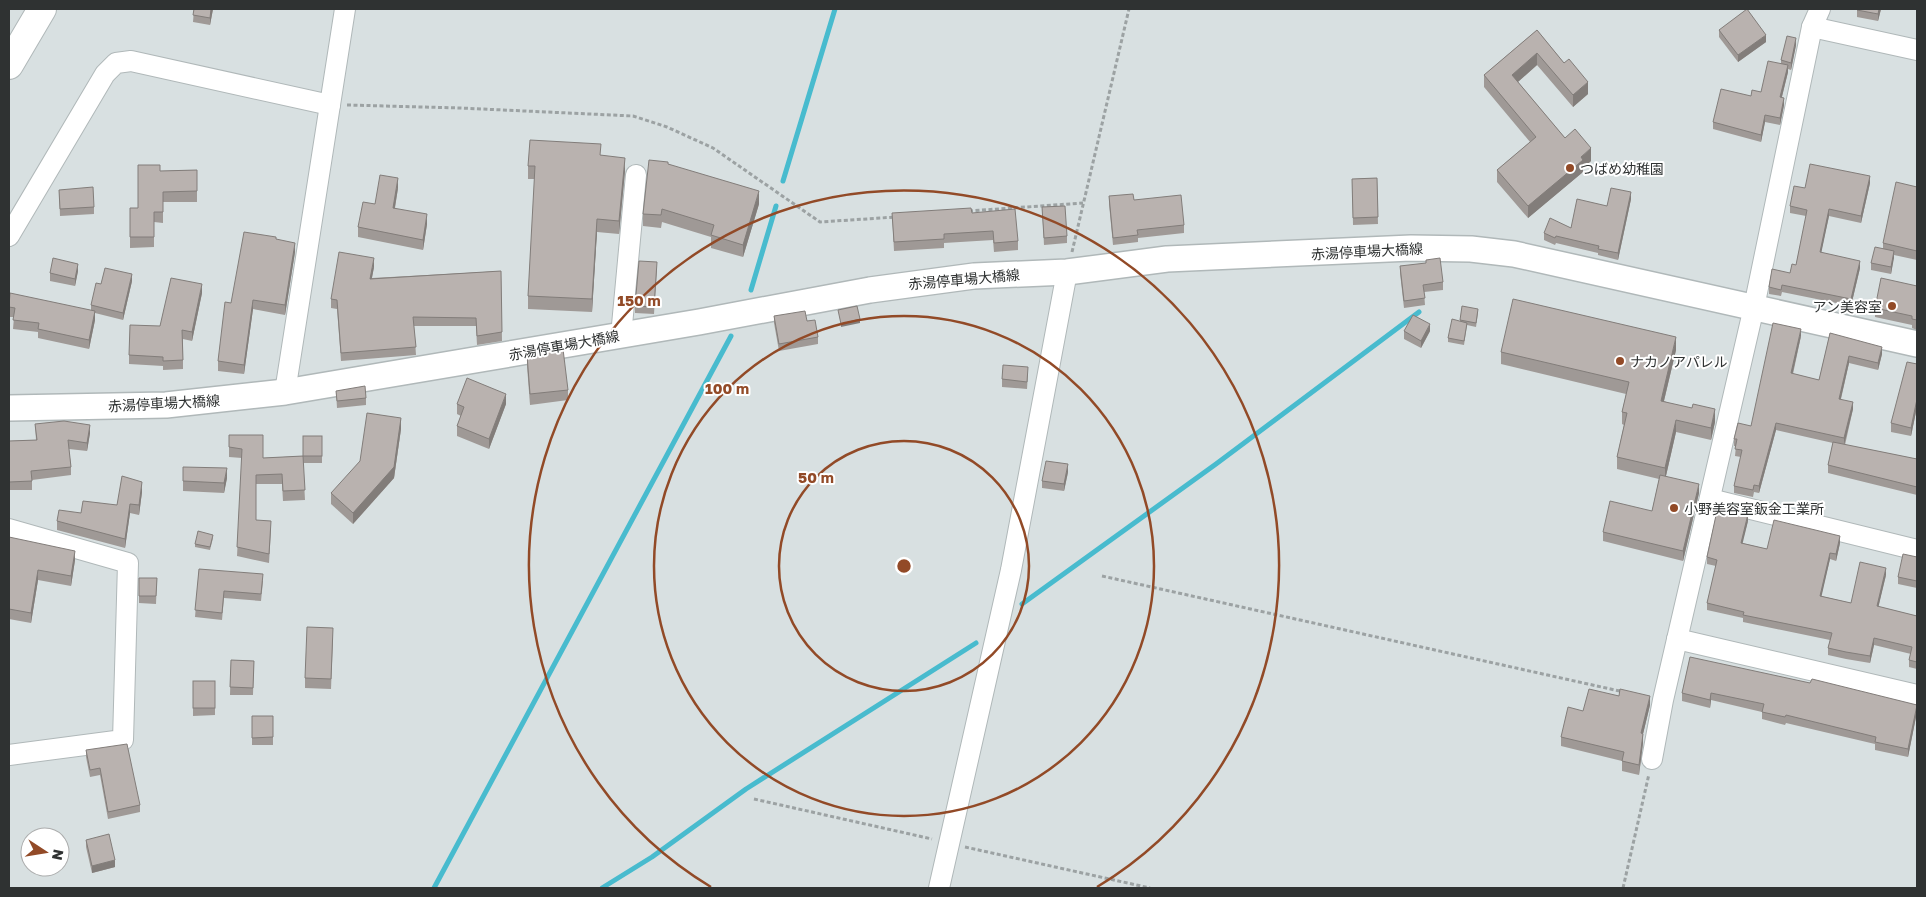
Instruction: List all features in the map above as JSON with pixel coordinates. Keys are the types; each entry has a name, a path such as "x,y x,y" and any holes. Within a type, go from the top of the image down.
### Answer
{"highway":[{"path":"9,65 42,9"}],"main road":[{"name":"赤湯停車場大橋線","path":"9,408 166,405 285,392 621,336 927,281 974,276 1067,272 1167,259 1411,248 1471,248 1514,254 1917,344"}],"lane":[{"path":"285,392 346,9"},
{"path":"1652,759 1662,700 1754,307 1818,14 1917,50"},
{"path":"9,236 105,74 116,63 132,62 330,105"},
{"path":"621,336 636,175"},
{"path":"939,888 1011,570 1067,272"},
{"path":"1710,499 1917,550"},
{"path":"9,528 128,563 123,740 9,755"},
{"path":"1677,639 1917,695"}],"path":[{"path":"1067,272 1129,9"},
{"path":"330,105 460,108 633,116 667,127 714,148 820,222 898,216"},
{"path":"966,212 1084,203"},
{"path":"1102,576 1662,700"},
{"path":"1623,888 1652,759"},
{"path":"754,799 1150,888"}],"building":[{"path":"194,9 211,9 210,18 193,15"},
{"path":"1747,9 1766,35 1738,55 1719,30"},
{"path":"1857,9 1879,9 1878,14"},
{"path":"1537,30 1564,63 1569,59 1588,82 1573,95 1537,53 1512,75 1565,138 1575,129 1591,148 1581,157 1583,160 1528,206 1497,170 1536,137 1484,75"},
{"path":"1787,36 1796,38 1791,63 1781,60"},
{"path":"1768,61 1788,65 1780,97 1784,98 1780,118 1765,115 1761,135 1713,122 1721,89 1751,96 1752,90 1761,92"},
{"path":"530,140 601,144 600,155 625,158 619,221 597,219 592,299 528,296 535,166 528,166"},
{"path":"649,160 668,162 668,164 759,191 743,245 711,235 714,225 662,209 661,215 643,214"},
{"path":"1810,164 1870,176 1861,216 1829,209 1820,252 1860,261 1851,299 1782,285 1781,290 1769,287 1772,269 1790,273 1792,264 1796,265 1807,210 1790,206 1794,186 1805,188"},
{"path":"138,165 160,165 160,171 197,170 197,191 163,192 163,212 154,212 154,237 130,237 130,208 138,208"},
{"path":"380,175 398,178 393,208 427,214 423,240 358,227 363,202 375,204"},
{"path":"1377,178 1378,217 1353,218 1352,179"},
{"path":"1896,182 1917,187 1917,251 1883,243"},
{"path":"93,187 94,207 60,209 59,190"},
{"path":"1611,188 1631,192 1618,253 1598,249 1599,246 1556,236 1555,238 1544,233 1550,218 1571,228 1577,199 1607,206"},
{"path":"1133,194 1134,200 1181,195 1184,225 1137,230 1138,235 1113,238 1109,196"},
{"path":"1065,206 1067,236 1044,238 1042,207"},
{"path":"971,208 972,213 1015,209 1018,241 994,243 993,231 944,234 944,239 894,242 892,213"},
{"path":"244,232 276,237 276,239 295,243 285,305 253,300 244,365 218,361 225,302 231,303"},
{"path":"1875,247 1894,251 1891,267 1871,263"},
{"path":"339,252 374,258 370,279 501,271 502,332 477,336 476,318 413,317 416,347 341,353 337,300 331,299"},
{"path":"53,258 78,264 75,279 50,273"},
{"path":"1440,258 1443,282 1423,285 1425,298 1404,301 1400,266 1426,263 1426,260"},
{"path":"639,261 657,262 654,307 635,306"},
{"path":"105,268 132,274 123,313 91,305 96,283 101,284"},
{"path":"171,278 202,284 192,332 182,330 183,360 163,361 163,357 129,355 130,325 160,326"},
{"path":"1881,278 1917,286 1917,320 1912,319 1912,316 1875,308"},
{"path":"10,293 95,311 89,340 38,329 39,323 13,320 15,308 9,307"},
{"path":"1513,299 1676,337 1661,401 1692,408 1693,404 1715,409 1711,428 1676,420 1665,468 1617,457 1627,413 1622,412 1629,382 1501,352"},
{"path":"857,306 860,319 841,324 838,310"},
{"path":"1462,306 1478,309 1476,323 1460,320"},
{"path":"805,311 807,321 815,320 818,337 779,344 774,316"},
{"path":"1413,315 1430,324 1421,341 1404,331"},
{"path":"1452,319 1467,323 1464,341 1448,338"},
{"path":"1773,323 1801,329 1791,373 1819,380 1830,333 1882,347 1878,363 1849,356 1839,399 1853,402 1844,438 1776,423 1759,486 1754,485 1753,490 1734,486 1742,450 1735,449 1737,439 1734,439 1738,423 1751,426"},
{"path":"563,349 568,390 530,394 527,355"},
{"path":"1907,362 1917,364 1917,399 1911,428 1891,423"},
{"path":"1003,365 1028,367 1027,382 1002,379"},
{"path":"467,378 506,394 489,439 457,426 464,407 457,404"},
{"path":"365,386 366,398 337,401 336,391"},
{"path":"367,413 401,418 394,467 353,513 331,493 360,461"},
{"path":"64,421 90,425 87,443 68,440 71,467 31,471 32,481 9,482 9,441 37,440 35,424"},
{"path":"229,435 263,435 263,458 303,456 305,490 283,491 282,474 256,475 256,520 271,521 269,554 237,547 242,449 229,447"},
{"path":"303,436 322,436 322,456 303,456"},
{"path":"1833,442 1917,459 1917,487 1828,465"},
{"path":"1046,461 1068,464 1064,484 1042,481"},
{"path":"183,467 227,468 224,483 183,481"},
{"path":"1660,475 1699,484 1683,551 1603,532 1610,501 1652,511"},
{"path":"122,476 142,482 139,505 130,504 125,539 57,521 59,510 81,513 83,501 117,505"},
{"path":"1718,506 1748,514 1741,543 1767,549 1774,520 1840,536 1836,554 1830,553 1820,596 1851,603 1860,562 1886,568 1877,606 1917,616 1917,662 1909,660 1912,647 1874,638 1870,656 1846,652 1828,648 1832,633 1743,615 1744,612 1707,603 1717,560 1707,557"},
{"path":"198,531 213,535 210,547 195,544"},
{"path":"9,537 75,551 71,576 38,570 31,613 9,609"},
{"path":"1903,554 1917,557 1917,581 1898,577"},
{"path":"199,569 263,574 261,594 224,591 222,613 195,610"},
{"path":"139,578 157,578 156,596 139,596"},
{"path":"307,627 333,628 331,679 305,678"},
{"path":"1690,657 1810,683 1812,679 1917,705 1908,749 1875,742 1876,737 1786,715 1785,717 1762,712 1764,704 1711,693 1710,700 1682,693"},
{"path":"231,660 254,661 253,688 230,687"},
{"path":"193,681 215,681 215,708 193,708"},
{"path":"1589,689 1619,696 1620,689 1650,696 1641,733 1643,734 1639,765 1622,761 1624,752 1561,737 1568,707 1583,711"},
{"path":"252,716 273,716 273,737 252,738"},
{"path":"127,744 140,805 108,812 100,768 90,770 86,750"},
{"path":"109,834 115,860 92,866 86,840"}],"waterway":[{"path":"783,181 835,9"},
{"path":"751,290 776,206"},
{"path":"1022,604 1216,464 1419,312"},
{"path":"434,888 731,336"},
{"path":"602,888 652,857 746,789 976,643"}],"place":[{"name":"つばめ幼稚園","path":"1570,168"},
{"name":"アン美容室","path":"1892,306"},
{"name":"ナカノアパレル","path":"1620,361"},
{"name":"小野美容室鈑金工業所","path":"1674,508"}]}
